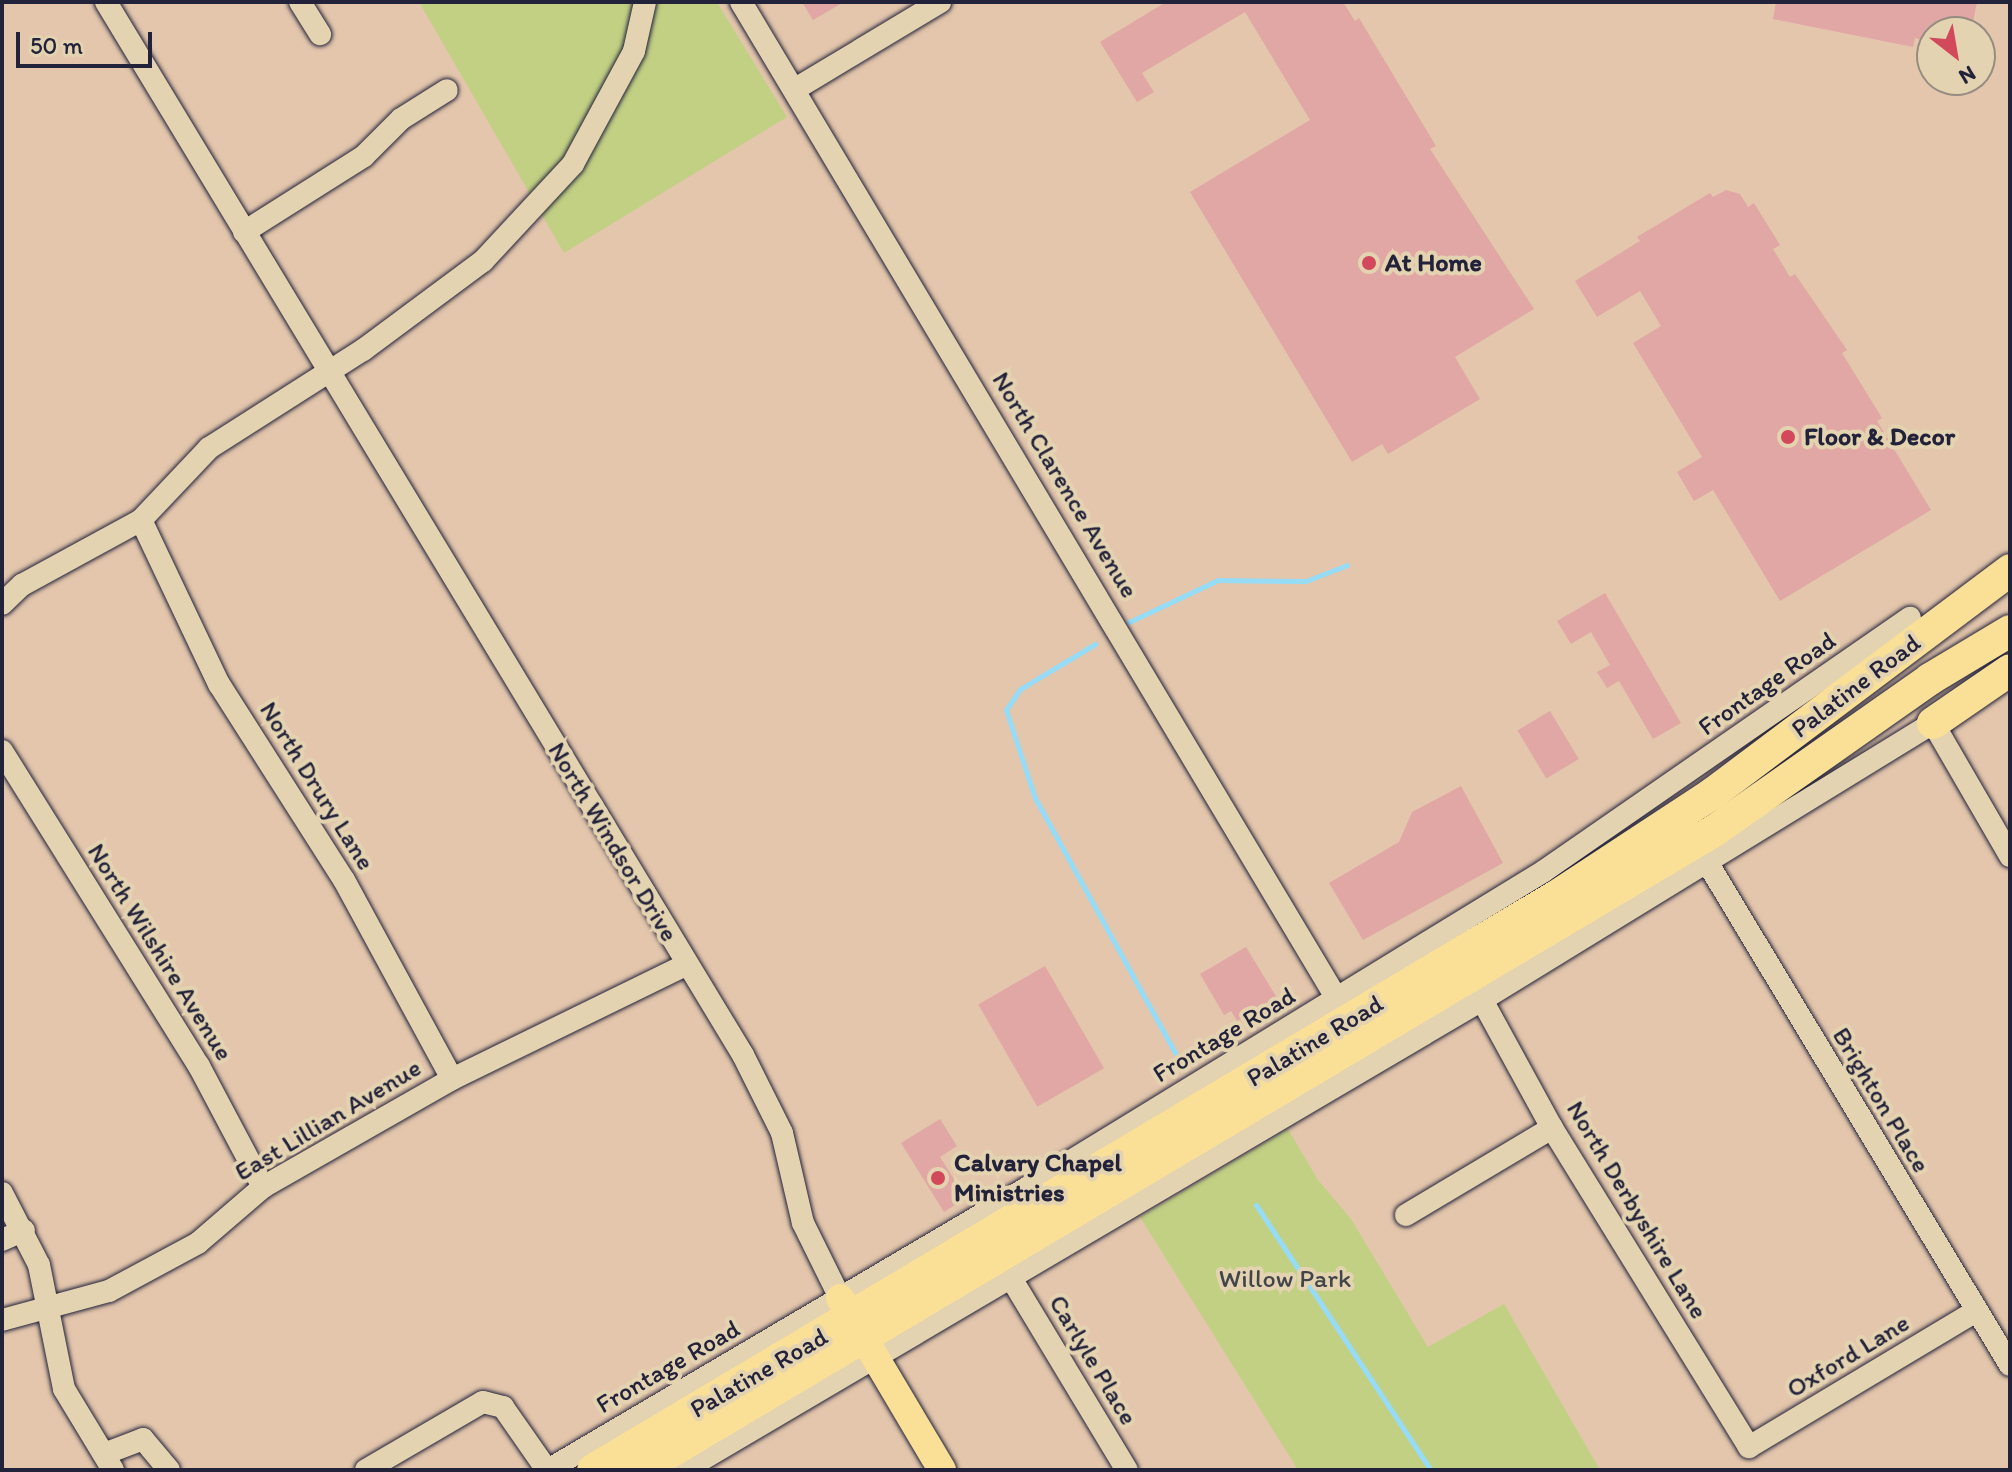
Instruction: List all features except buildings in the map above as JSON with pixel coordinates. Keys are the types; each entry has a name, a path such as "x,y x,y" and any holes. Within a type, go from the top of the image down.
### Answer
{"highway":[{"path":"1910,618 2010,555"},
{"name":"Palatine Road","path":"640,1470 858,1328 1555,897 1712,794 2010,570"},
{"name":"Palatine Road","path":"593,1470 858,1328 1714,831 1930,679 2010,631"},
{"path":"1933,723 2010,670"}],"main road":[{"name":"North Windsor Drive","path":"858,1328 942,1470"}],"street":[{"name":"North Windsor Drive","path":"106,2 743,1055 782,1133 803,1223 858,1328"},
{"path":"300,2 320,34"},
{"path":"2,604 22,585 141,520 209,448 330,371 483,261 573,164 634,51 645,2"},
{"name":"North Clarence Avenue","path":"741,2 797,88 1337,999"},
{"path":"797,88 940,2"},
{"path":"244,232 364,156 401,119 447,90"},
{"name":"North Drury Lane","path":"141,520 219,684 344,880 452,1079"},
{"name":"Frontage Road","path":"684,1470 858,1328 1337,999 1544,871 1910,618"},
{"path":"1933,723 2010,856"},
{"name":"Frontage Road","path":"547,1470 858,1328 1011,1278 1482,1000 1933,723"},
{"name":"North Wilshire Avenue","path":"2,751 163,1006 263,1187"},
{"name":"Brighton Place","path":"1707,862 1975,1312 2010,1365"},
{"name":"East Lillian Avenue","path":"2,1320 109,1291 198,1243 263,1187 452,1079 686,965"},
{"name":"North Derbyshire Lane","path":"1482,1000 1552,1128 1749,1447"},
{"path":"1406,1215 1552,1128"},
{"path":"2,1193 24,1230 48,1307 64,1389 108,1462 143,1439 169,1470"},
{"path":"2,1240 24,1230"},
{"name":"Carlyle Place","path":"1011,1278 1127,1470"},
{"name":"Oxford Lane","path":"1749,1447 1975,1312"},
{"path":"366,1470 483,1402 503,1407 547,1470"}],"green space":[{"path":"419,2 717,2 787,117 564,253"},
{"name":"Willow Park","path":"1288,1129 1318,1180 1351,1219 1428,1347 1504,1304 1600,1470 1298,1470 1140,1217"}],"waterway":[{"path":"1129,622 1218,580 1306,581 1347,565"},
{"path":"1095,644 1020,689 1006,710 1035,798 1175,1053"},
{"path":"1256,1205 1431,1470"}],"place":[{"name":"At Home","path":"1369,263"},
{"name":"Floor & Decor","path":"1788,437"},
{"name":"Calvary Chapel Ministries","path":"938,1178"}]}
